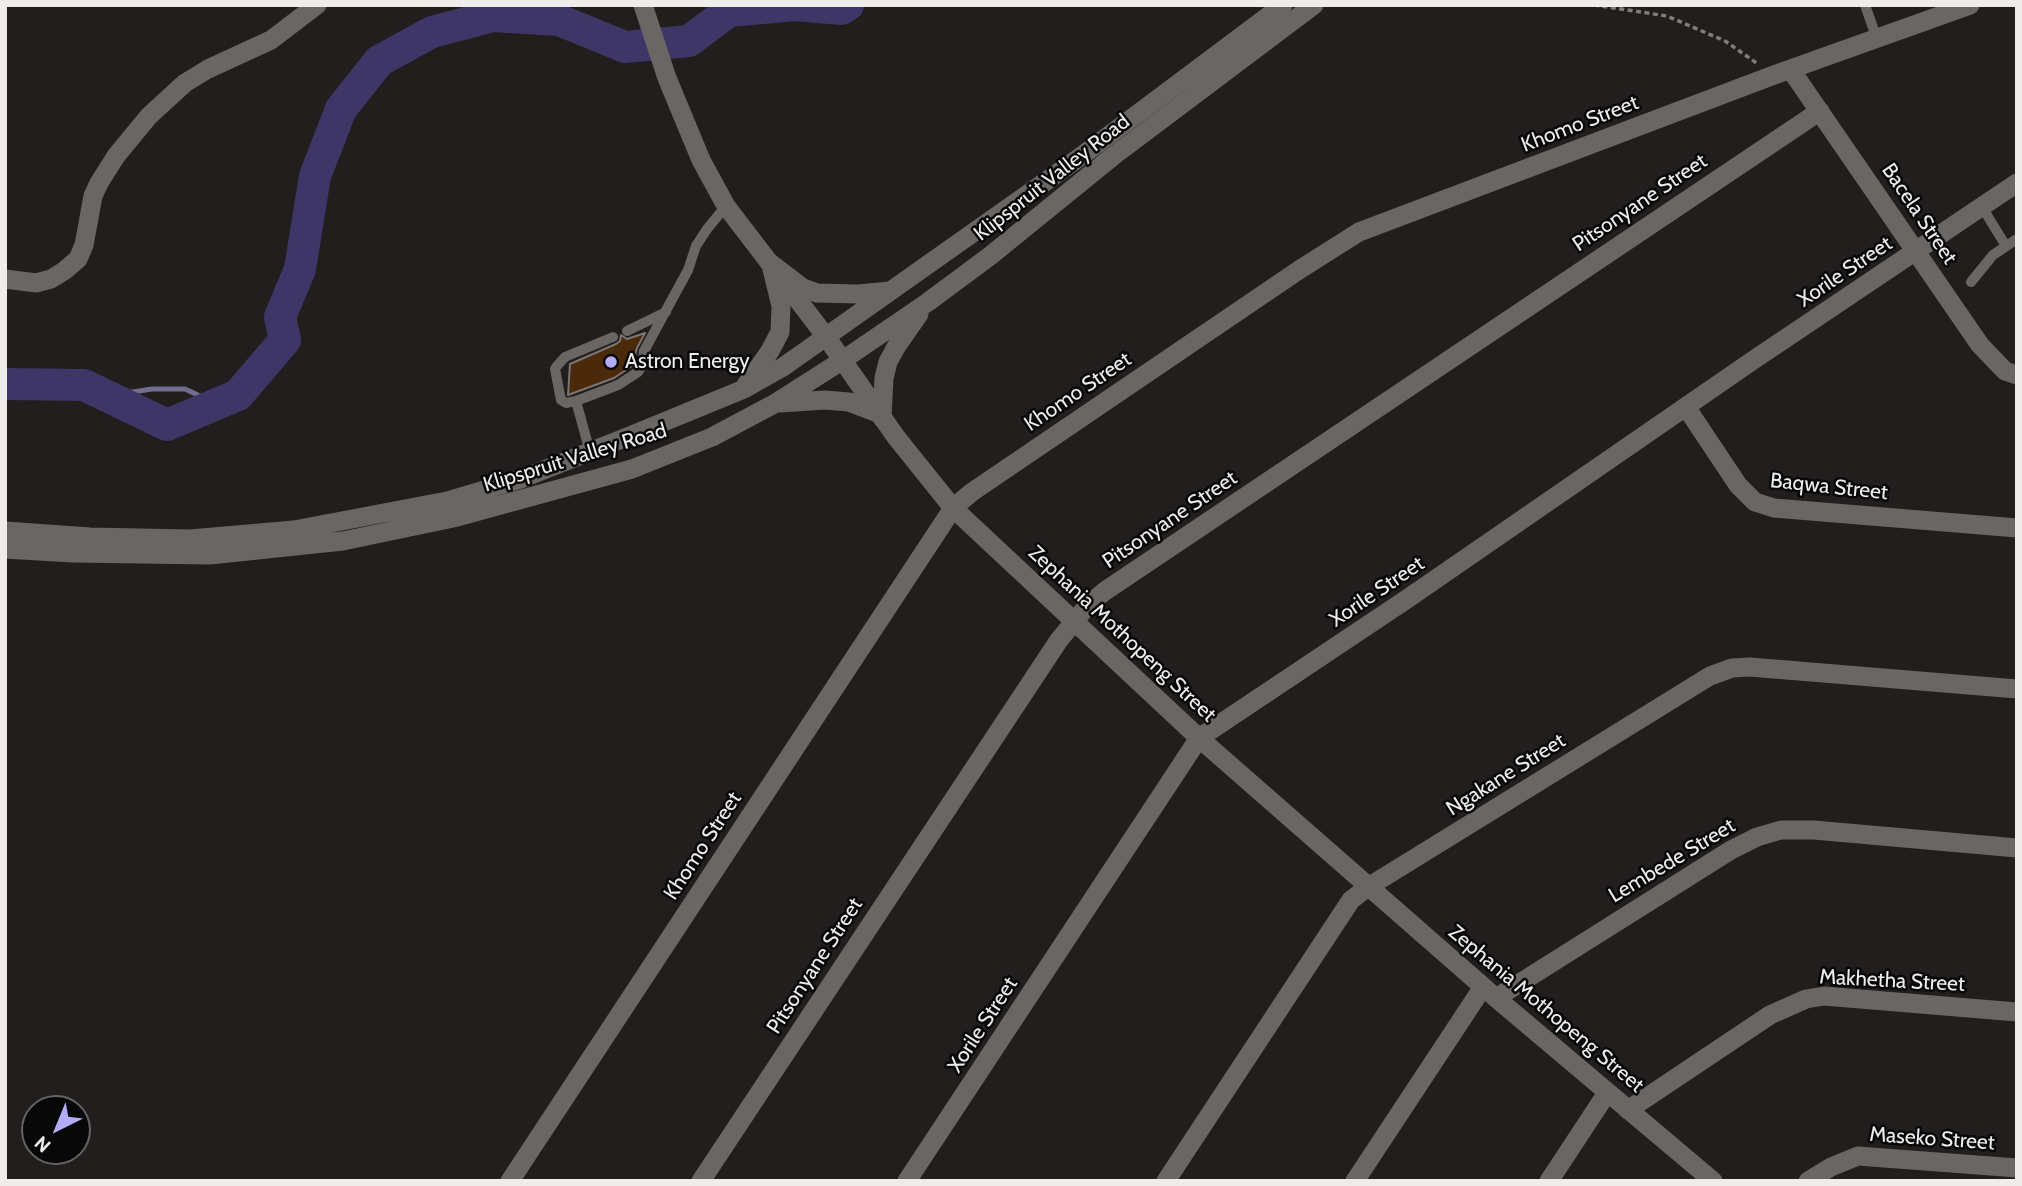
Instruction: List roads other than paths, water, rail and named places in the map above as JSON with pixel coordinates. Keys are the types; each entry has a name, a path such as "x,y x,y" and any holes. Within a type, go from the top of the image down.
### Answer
{"street":[{"path":"5,279 36,283 51,279 78,259 84,245 93,196 99,183 116,156 149,116 185,83 208,69 271,40 317,5"},
{"name":"Zephania Mothopeng Street","path":"643,5 667,78 701,159 726,206 827,338 880,415 953,508 1199,738 1489,993 1713,1181"},
{"name":"Klipspruit Valley Road","path":"5,531 90,537 190,539 294,530 447,501 520,479 744,389 783,368 827,338 1076,160 1283,5"},
{"name":"Klipspruit Valley Road","path":"5,549 210,555 343,541 453,518 632,469 712,437 774,404 928,302 1314,5"},
{"name":"Khomo Street","path":"510,1181 953,508 972,492 1288,277 1359,232 1970,5"},
{"name":"Bacela Street","path":"1783,73 1820,111 1980,345 2006,371 2017,375"},
{"name":"Pitsonyane Street","path":"701,1181 1073,621 1105,591 1820,111"},
{"name":"Xorile Street","path":"907,1181 1199,738 1418,592 2017,183"},
{"path":"770,264 803,288 817,293 890,291"},
{"path":"744,389 780,332 782,306 770,264"},
{"path":"774,404 825,400 849,402 880,415 888,362 928,302"},
{"name":"Baqwa Street","path":"1686,407 1738,485 1755,502 1774,508 2017,528"},
{"name":"Ngakane Street","path":"1166,1181 1351,900 1710,676 1732,668 1749,667 2017,689"},
{"name":"Lembede Street","path":"1355,1181 1489,993 1756,837 1781,830 1814,830 2017,848"},
{"name":"Makhetha Street","path":"1628,1110 1770,1015 1806,999 1824,996 2017,1012"},
{"path":"1549,1181 1607,1093"},
{"name":"Maseko Street","path":"1808,1181 1831,1167 1858,1156 2017,1168"}],"lane":[{"path":"1865,5 1877,39"},
{"path":"613,337 565,357 557,366 555,369 561,400 566,403 576,401 618,385 638,372 642,366 644,351 688,270 696,246 706,229 726,206"},
{"path":"1982,207 2006,246"},
{"path":"1971,282 1983,265 2017,239"},
{"path":"627,331 666,313"},
{"path":"576,401 590,452"}],"waterway":[{"path":"5,384 84,385 167,425 238,395 285,340 280,317 300,269 315,176 341,109 379,61 432,32 493,16 559,20 625,47 689,41 729,11 795,5 842,9 848,5"},
{"path":"107,396 152,389 185,389 217,404"}],"place":[{"name":"Astron Energy","path":"611,362"}]}
